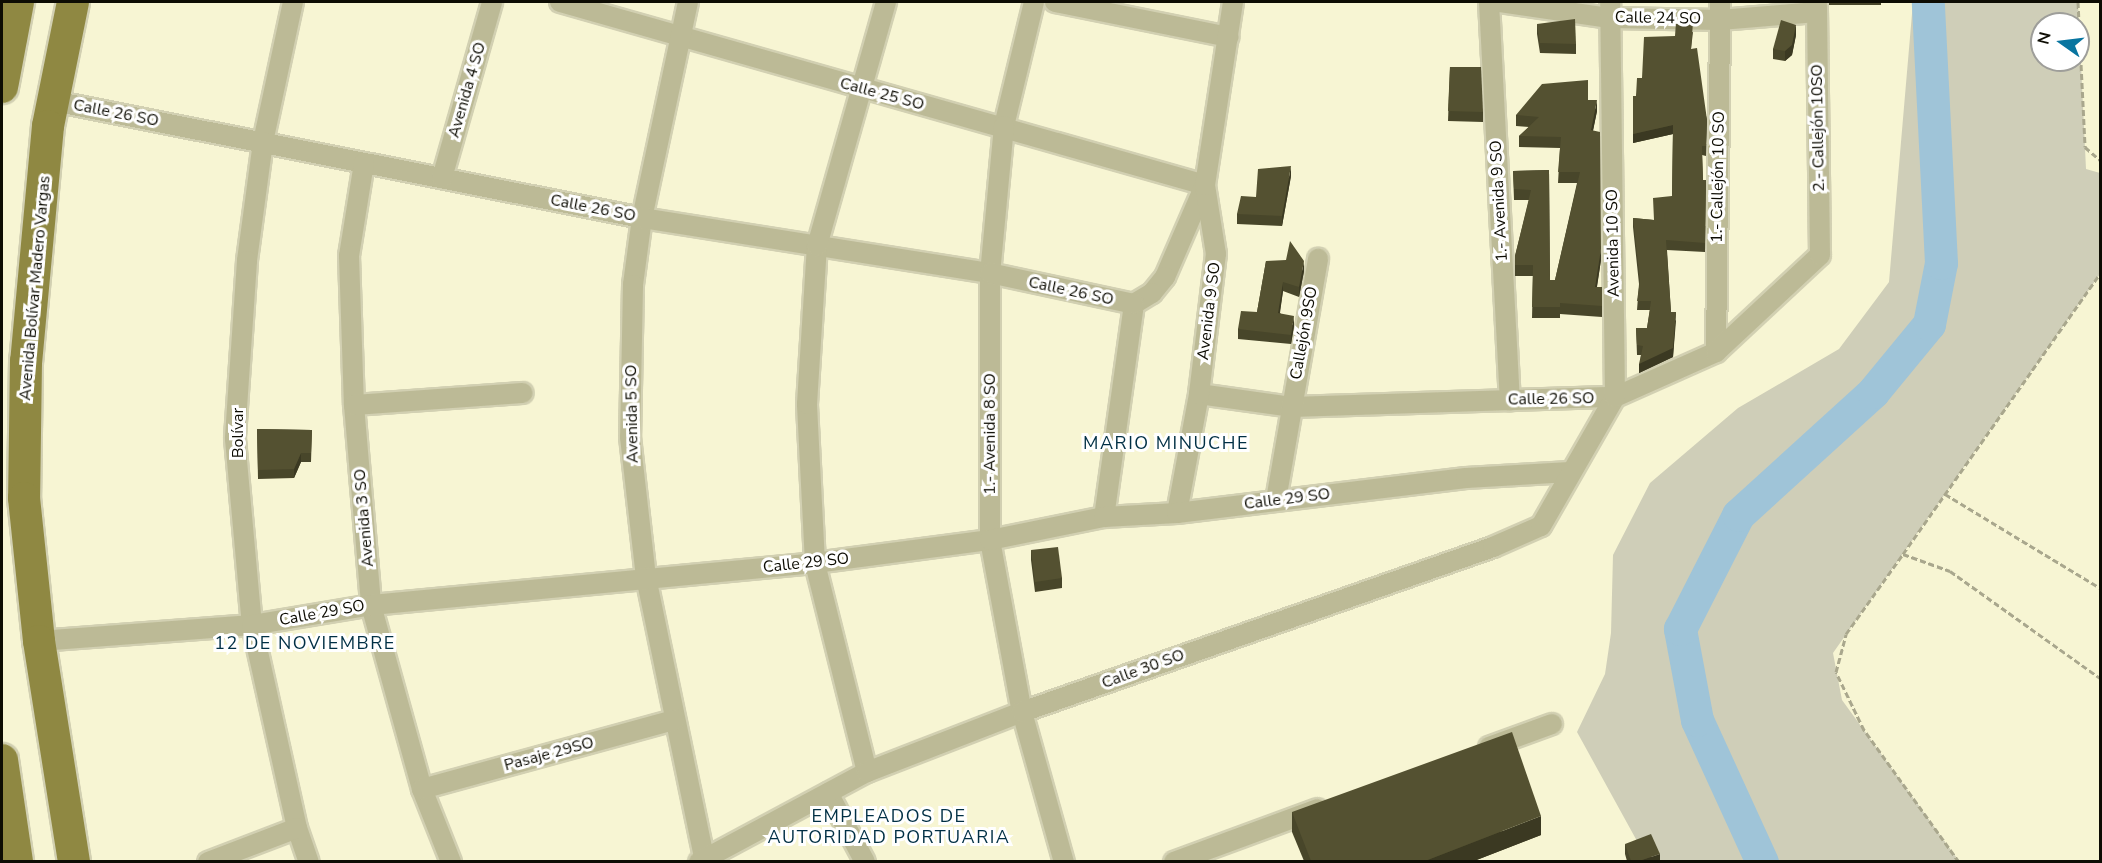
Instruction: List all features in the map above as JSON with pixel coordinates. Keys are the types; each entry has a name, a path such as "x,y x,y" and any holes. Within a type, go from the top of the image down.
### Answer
{"main road":[{"path":"2,87 18,2"},
{"name":"Avenida Bolívar Madero Vargas","path":"73,2 53,101 26,361 24,498 39,641 74,861"},
{"path":"2,760 17,861"}],"street":[{"name":"Bolívar","path":"293,2 263,142 247,261 236,439 252,625 297,828 309,861"},
{"name":"Avenida 4 SO","path":"442,178 492,2"},
{"name":"Calle 25 SO","path":"560,2 860,89 1004,126 1205,185"},
{"name":"Avenida 5 SO","path":"688,2 642,218 633,285 630,437 646,577 703,861"},
{"path":"867,772 815,563 807,404 817,246 886,2"},
{"name":"1.- Avenida 8 SO","path":"1034,2 1004,126 990,273 990,540 1022,712 1064,861"},
{"path":"1055,2 1229,37"},
{"name":"Avenida 9 SO","path":"1177,513 1199,394 1216,254 1205,185 1233,2"},
{"name":"1.- Avenida 9 SO","path":"1489,2 1510,400"},
{"name":"Calle 24 SO","path":"1500,2 1610,10 1720,11 1817,7"},
{"name":"2.- Callejón 10SO","path":"1817,7 1820,255"},
{"name":"Avenida 10 SO","path":"1610,10 1615,397"},
{"name":"1.- Callejón 10 SO","path":"1716,352 1720,11"},
{"name":"Calle 26 SO","path":"53,101 642,218 990,273 1134,304"},
{"name":"Avenida 3 SO","path":"364,163 349,256 354,405 371,605 422,789 451,861"},
{"path":"1104,517 1134,304 1152,293 1165,277 1205,185"},
{"name":"Calle 26 SO","path":"1199,394 1291,407 1615,397 1716,352 1820,255"},
{"name":"Callejón 9SO","path":"1276,500 1318,259"},
{"path":"354,405 523,393"},
{"path":"1570,472 1615,397"},
{"name":"Calle 29 SO","path":"39,641 252,625 371,605 646,577 815,563 990,540 1104,517 1177,513 1466,478 1570,472"},
{"name":"Calle 30 SO","path":"703,861 867,772 1022,712 1493,548 1541,526 1570,472"},
{"name":"Pasaje 29SO","path":"422,789 675,720"},
{"path":"1475,752 1552,724"},
{"path":"828,793 865,861"},
{"path":"1174,861 1341,801"},
{"path":"208,861 297,828"}],"path":[{"path":"2078,2 2085,147 2100,160"},
{"path":"1959,861 1864,730 1836,672 1846,634 2100,274"},
{"path":"1945,494 2100,588"},
{"path":"1903,554 1950,570 2100,678"}],"green space":[{"path":"1913,2 2078,2 2078,12 2030,12 2030,72 2081,72 2086,169 2100,173 2100,274 1833,653 1842,700 1959,861 1648,861 1577,732 1605,674 1611,633 1613,555 1650,483 1738,408 1839,349 1889,282"}],"building":[{"path":"1575,19 1576,44 1540,43 1537,24"},
{"path":"1781,20 1796,25 1792,45 1785,51 1773,49"},
{"path":"1676,22 1693,22 1691,49 1697,48 1707,120 1706,146 1702,146 1703,180 1706,180 1705,243 1666,240 1671,312 1676,312 1673,348 1639,364 1643,346 1637,345 1636,328 1647,328 1651,301 1637,301 1640,280 1633,218 1654,220 1653,198 1672,196 1673,125 1633,134 1633,96 1636,96 1637,78 1642,78 1644,37 1675,36"},
{"path":"1450,67 1481,67 1483,112 1448,111"},
{"path":"1588,80 1588,100 1597,100 1591,130 1600,132 1601,249 1595,287 1602,287 1602,306 1560,303 1560,307 1532,307 1533,265 1515,265 1515,256 1531,190 1514,189 1513,171 1549,170 1550,280 1555,280 1580,172 1558,172 1561,137 1519,136 1539,117 1516,115 1542,84"},
{"path":"1291,166 1282,216 1237,214 1241,196 1256,197 1258,169"},
{"path":"1290,241 1304,261 1299,287 1283,282 1278,313 1294,316 1291,335 1238,329 1241,311 1257,312 1266,261 1286,260"},
{"path":"257,429 312,430 311,453 301,453 294,469 258,470"},
{"path":"1058,547 1062,578 1035,582 1031,550"},
{"path":"1512,732 1541,816 1425,861 1311,861 1292,812"},
{"path":"1651,834 1660,854 1639,861 1631,861 1625,844"}],"waterway":[{"path":"1762,862 1697,720 1680,629 1738,515 1873,392 1929,324 1941,263 1928,2"}],"district":[{"name":"MARIO MINUCHE","path":"1166,443"},
{"name":"12 DE NOVIEMBRE","path":"305,643"},
{"name":"EMPLEADOS DE AUTORIDAD PORTUARIA","path":"889,827"}]}
